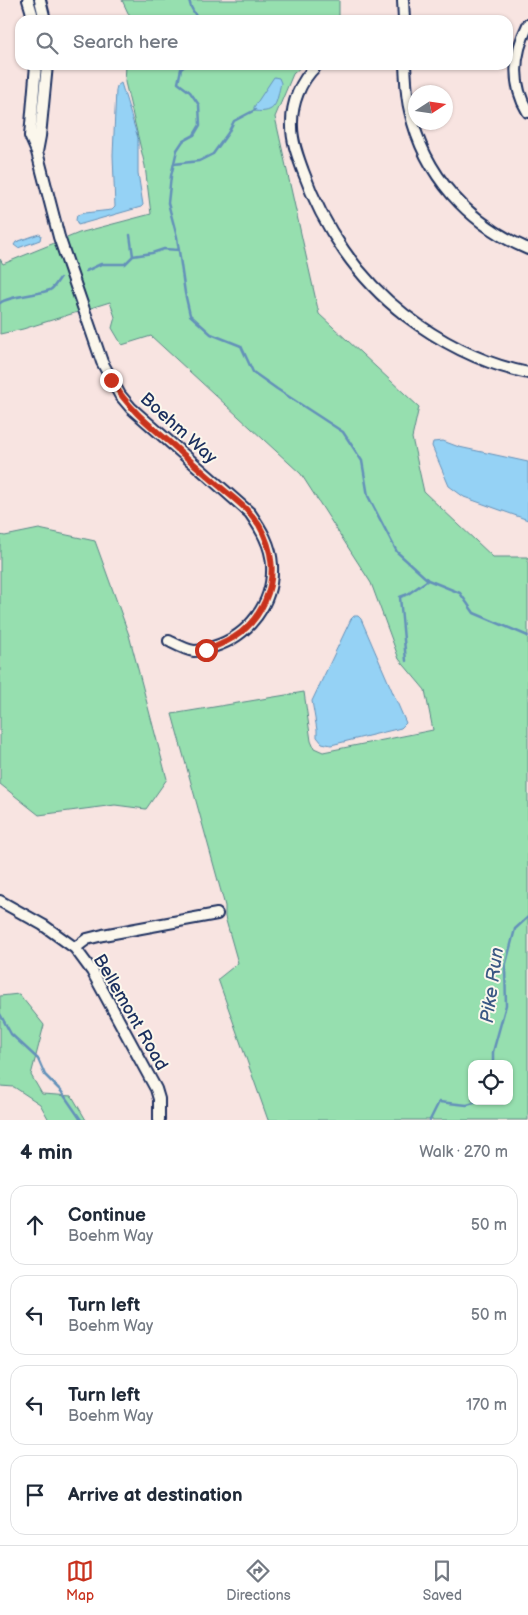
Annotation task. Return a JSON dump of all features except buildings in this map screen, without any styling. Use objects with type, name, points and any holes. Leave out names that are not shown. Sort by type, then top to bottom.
[{"type":"street","points":[[28,0],[32,15]]},
{"type":"street","points":[[40,0],[44,15]]},
{"type":"street","points":[[404,0],[404,15]]},
{"type":"street","points":[[528,25],[516,57],[518,88],[528,112]]},
{"type":"street","name":"Boehm Way","points":[[37,70],[30,136],[37,152],[59,237],[102,362],[120,395],[142,419],[250,513],[266,539],[270,552],[272,579],[268,594],[261,610],[244,632],[222,645],[206,650],[194,651],[169,641]]},
{"type":"street","name":"Boehm Way","points":[[37,152],[47,70]]},
{"type":"street","points":[[313,70],[297,94],[293,111],[292,128],[294,142],[308,185],[322,216],[352,262],[404,314],[444,342],[494,364],[528,373]]},
{"type":"street","points":[[405,70],[407,97],[414,129],[424,152],[441,181],[452,196],[482,223],[512,242],[528,249]]},
{"type":"street","name":"Bellemont Road","points":[[0,901],[43,925],[75,948],[92,971],[156,1089],[159,1099],[159,1120]]},
{"type":"street","points":[[75,948],[87,940],[103,935],[217,914]]},
{"type":"green space","points":[[122,0],[339,0],[339,15],[129,15]]},
{"type":"green space","points":[[126,70],[297,70],[293,74],[275,117],[319,314],[419,407],[412,438],[424,492],[493,557],[528,557],[528,1120],[268,1120],[218,979],[238,963],[225,917],[225,906],[172,714],[304,692],[311,741],[314,748],[323,752],[433,730],[425,690],[399,659],[371,583],[301,474],[151,336],[122,345],[112,328],[115,317],[110,302],[23,329],[0,334],[0,259],[3,264],[79,233],[151,214],[145,166],[125,82]]},
{"type":"green space","points":[[39,529],[95,541],[129,635],[167,779],[146,809],[115,805],[39,815],[0,784],[0,535],[5,536]]},
{"type":"green space","points":[[19,994],[44,1025],[31,1075],[42,1094],[72,1096],[86,1120],[49,1120],[40,1104],[14,1087],[0,1086],[0,996]]},
{"type":"water","points":[[274,77],[279,78],[281,83],[275,105],[268,111],[254,111],[254,107]]},
{"type":"water","points":[[121,83],[138,138],[138,173],[143,205],[78,225],[77,215],[112,210],[115,207],[113,155],[116,90],[117,86]]},
{"type":"water","points":[[39,234],[41,235],[40,240],[18,248],[14,245],[16,242]]},
{"type":"water","points":[[443,441],[459,447],[528,462],[528,520],[464,497],[449,486],[432,446],[433,442]]},
{"type":"water","points":[[354,616],[358,616],[361,619],[406,723],[401,728],[331,745],[322,743],[317,737],[312,701]]},
{"type":"waterway","points":[[189,0],[195,15]]},
{"type":"waterway","points":[[181,70],[178,83],[190,92],[199,105],[200,125],[194,135],[183,141],[177,150],[171,176],[168,203],[177,237],[190,315],[211,334],[241,346],[253,372],[343,432],[362,461],[368,496],[397,552],[428,580],[460,593],[474,613],[528,636]]},
{"type":"waterway","points":[[174,164],[199,161],[213,154],[234,121],[255,110]]},
{"type":"waterway","points":[[130,235],[133,256]]},
{"type":"waterway","points":[[86,271],[101,264],[125,264],[133,256],[164,249],[179,250]]},
{"type":"waterway","points":[[0,303],[9,299],[50,290],[60,278]]},
{"type":"waterway","points":[[406,661],[400,597],[408,594],[428,580]]},
{"type":"waterway","name":"Pike Run","points":[[493,1060],[493,1052],[506,1005],[505,967],[515,929],[528,917]]},
{"type":"waterway","points":[[0,1014],[11,1034],[38,1059],[45,1075],[61,1091],[81,1120]]},
{"type":"waterway","name":"Pike Run","points":[[430,1120],[439,1102],[468,1105]]},
{"type":"route","points":[[111,380],[120,395],[142,419],[250,513],[266,539],[272,565],[272,579],[261,610],[244,632],[222,645],[206,650]]}]
